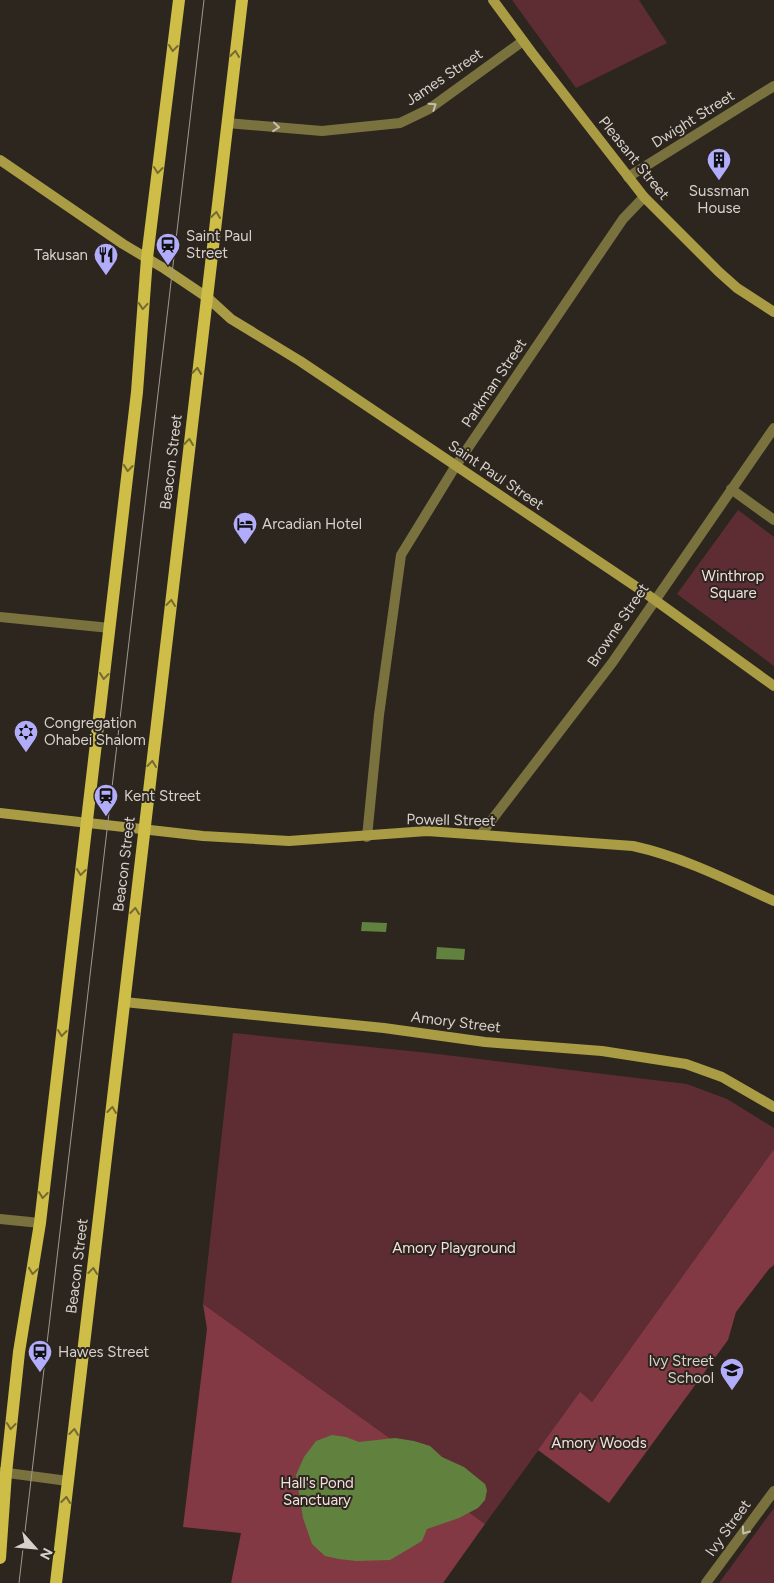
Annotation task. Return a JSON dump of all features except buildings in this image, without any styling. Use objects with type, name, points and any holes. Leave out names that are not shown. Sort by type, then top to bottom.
[{"type":"main road","points":[[0,1558],[3,1473],[19,1352],[40,1223],[137,392],[147,258],[179,0]]},
{"type":"main road","name":"Beacon Street","points":[[56,1583],[242,0]]},
{"type":"street","name":"Pleasant Street","points":[[493,0],[522,41],[644,197],[731,283],[774,312]]},
{"type":"street","name":"James Street","points":[[227,123],[322,131],[400,123],[429,109],[522,41]]},
{"type":"street","name":"Dwight Street","points":[[628,177],[774,86]]},
{"type":"street","name":"Saint Paul Street","points":[[0,160],[208,298],[231,319],[300,361],[654,599],[774,686]]},
{"type":"street","name":"Parkman Street","points":[[367,837],[379,715],[401,555],[455,467],[616,229],[644,197]]},
{"type":"street","name":"Browne Street","points":[[481,834],[612,663],[654,599],[774,428]]},
{"type":"street","points":[[731,489],[774,520]]},
{"type":"street","points":[[0,617],[110,628]]},
{"type":"street","points":[[0,813],[87,823]]},
{"type":"street","name":"Powell Street","points":[[87,823],[203,836],[288,841],[367,837],[427,831],[633,846],[660,852],[704,869],[774,902]]},
{"type":"street","name":"Amory Street","points":[[124,1002],[384,1028],[485,1042],[602,1051],[686,1064],[722,1077],[774,1106]]},
{"type":"street","points":[[0,1219],[40,1223]]},
{"type":"street","points":[[3,1473],[68,1481]]},
{"type":"street","name":"Ivy Street","points":[[706,1583],[774,1491]]},
{"type":"green space","points":[[512,0],[639,0],[667,43],[576,88]]},
{"type":"green space","name":"Winthrop Square","points":[[738,510],[774,537],[774,666],[677,594]]},
{"type":"green space","name":"Amory Playground","points":[[233,1033],[429,1053],[687,1084],[727,1099],[774,1128],[774,1149],[592,1402],[580,1393],[485,1524],[397,1460],[402,1447],[203,1304]]},
{"type":"green space","name":"Amory Woods","points":[[774,1149],[774,1265],[736,1312],[728,1340],[609,1503],[538,1450],[580,1392],[592,1402]]},
{"type":"green space","name":"Hall's Pond Sanctuary","points":[[203,1304],[402,1447],[397,1460],[485,1524],[443,1583],[231,1583],[241,1533],[183,1527],[207,1329]]},
{"type":"green space","points":[[774,1508],[774,1583],[719,1583]]},
{"type":"shaded area","points":[[362,922],[387,923],[386,932],[361,931]]},
{"type":"shaded area","points":[[437,947],[465,949],[464,960],[436,959]]},
{"type":"shaded area","points":[[332,1435],[346,1437],[359,1442],[395,1438],[430,1446],[442,1457],[464,1467],[485,1484],[487,1490],[485,1500],[478,1508],[459,1518],[427,1529],[422,1541],[390,1560],[356,1561],[325,1556],[312,1544],[303,1518],[296,1475],[304,1457],[316,1441]]},
{"type":"tram line","points":[[19,1583],[204,0]]},
{"type":"place","name":"Sussman House","points":[[719,181]]},
{"type":"place","name":"Saint Paul Street","points":[[168,266]]},
{"type":"place","name":"Takusan","points":[[106,276]]},
{"type":"place","name":"Arcadian Hotel","points":[[245,545]]},
{"type":"place","name":"Congregation Ohabei Shalom","points":[[26,753]]},
{"type":"place","name":"Kent Street","points":[[106,817]]},
{"type":"place","name":"Hawes Street","points":[[40,1373]]},
{"type":"place","name":"Ivy Street School","points":[[732,1391]]}]
